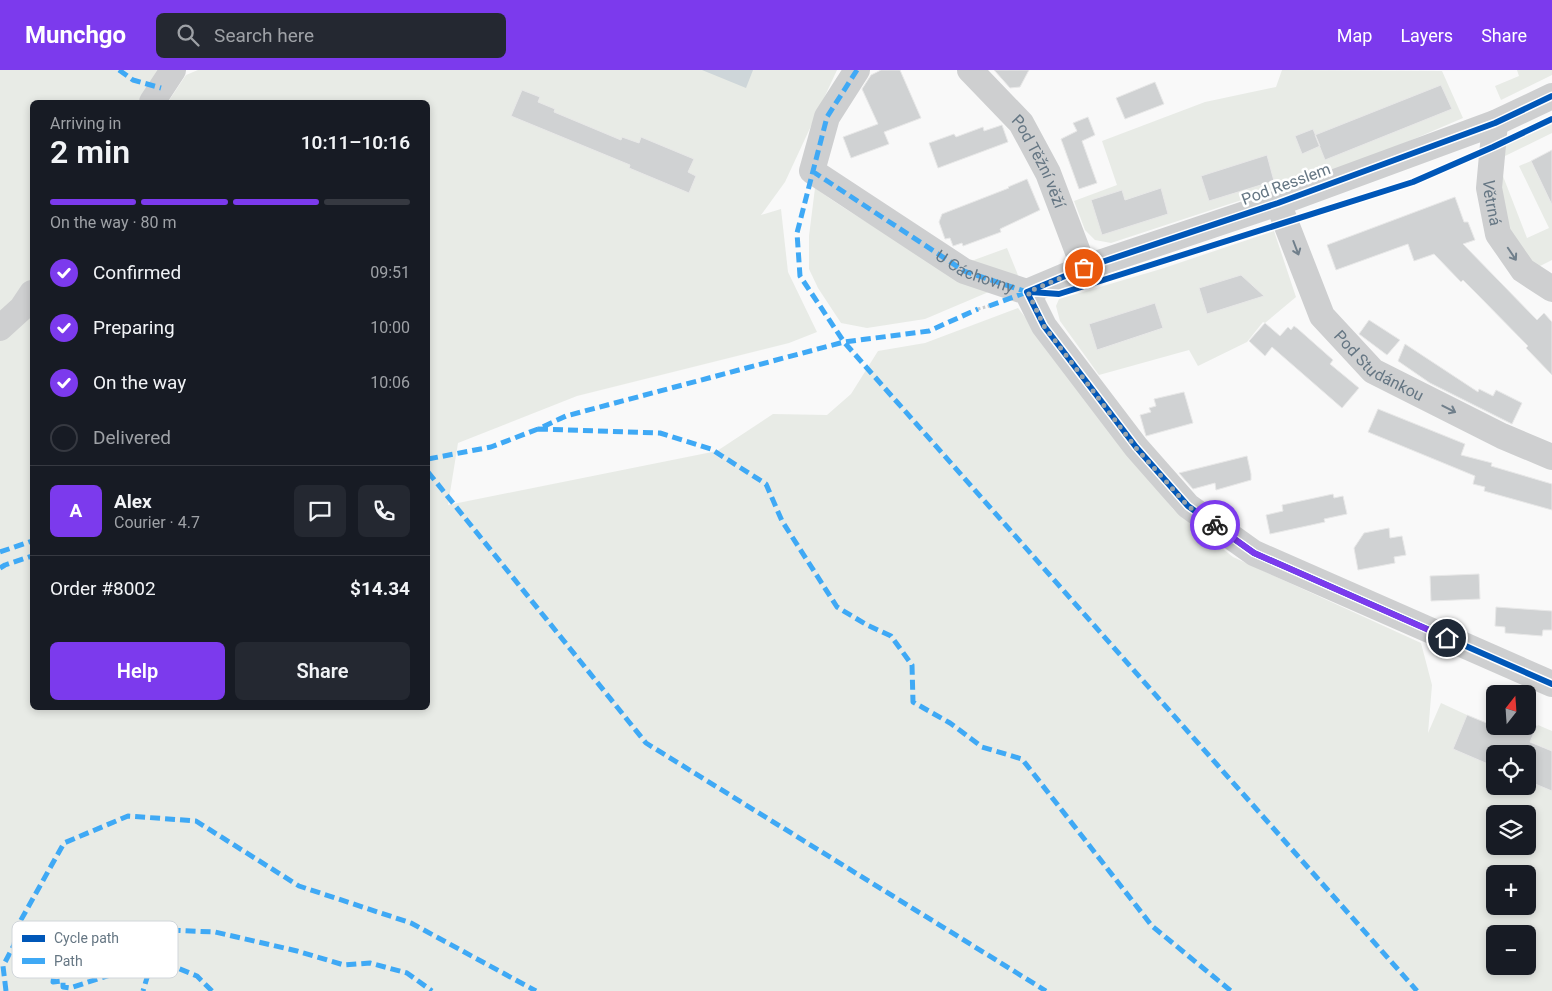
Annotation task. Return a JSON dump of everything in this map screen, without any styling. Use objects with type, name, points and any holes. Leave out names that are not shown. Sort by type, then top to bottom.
[{"type":"street","points":[[153,100],[173,70]]},
{"type":"street","name":"U Cáchovny","points":[[856,70],[827,117],[812,171],[964,271],[1028,292],[1044,326],[1136,448],[1188,506],[1254,553],[1552,684]]},
{"type":"street","name":"Pod Těžní věží","points":[[970,70],[1021,123],[1048,172],[1084,268]]},
{"type":"street","name":"Pod Resslem","points":[[1028,292],[1084,268],[1278,203],[1495,123],[1552,96]]},
{"type":"street","name":"Větrná","points":[[1495,123],[1489,188],[1498,234],[1523,270],[1552,289]]},
{"type":"street","name":"Pod Studánkou","points":[[1278,203],[1322,316],[1373,371],[1502,436],[1552,457]]},
{"type":"street","points":[[0,328],[22,308],[30,296]]},
{"type":"path","points":[[978,309],[989,306]]},
{"type":"shaded area","points":[[0,70],[168,70],[149,100],[30,100],[30,286],[0,322]]},
{"type":"shaded area","points":[[198,70],[837,70],[785,182],[761,215],[781,209],[788,272],[817,332],[789,343],[577,396],[458,443],[448,505],[717,451],[773,414],[827,415],[851,394],[878,351],[925,343],[1018,308],[1173,509],[1233,557],[1421,643],[1432,685],[1428,733],[1441,703],[1467,715],[1486,750],[1486,795],[1536,795],[1536,784],[1552,791],[1552,991],[0,991],[0,337],[30,305],[30,710],[430,710],[430,100],[169,100],[186,75]]},
{"type":"shaded area","points":[[702,70],[753,70],[746,88]]},
{"type":"shaded area","points":[[1282,70],[1442,71],[1463,118],[1393,148],[1330,171],[1111,243],[1095,240],[1085,230],[1074,201],[1117,185],[1102,141],[1205,102],[1276,87]]},
{"type":"shaded area","points":[[1517,70],[1552,70],[1552,75],[1501,100],[1495,86],[1519,76]]},
{"type":"shaded area","points":[[1552,123],[1552,133],[1505,156],[1501,171],[1527,238],[1549,228],[1519,166],[1531,161],[1552,205],[1552,260],[1534,269],[1522,257],[1504,228],[1495,195],[1496,161],[1501,145]]},
{"type":"shaded area","points":[[815,188],[879,230],[991,291],[925,319],[867,328],[841,323],[818,288],[809,269],[809,236]]},
{"type":"shaded area","points":[[1274,231],[1296,297],[1265,323],[1263,322],[1247,342],[1198,366],[1189,350],[1099,375],[1060,321],[1056,306],[1059,299],[1161,269]]},
{"type":"shaded area","points":[[1007,248],[1020,280],[963,264]]},
{"type":"shaded area","points":[[1538,725],[1552,731],[1552,751],[1529,741],[1532,735],[1536,735]]},
{"type":"building","points":[[881,70],[900,70],[921,118],[884,132],[889,144],[851,158],[843,137],[878,124],[862,89],[871,75]]},
{"type":"building","points":[[994,70],[1029,70],[1020,87],[1010,88]]},
{"type":"building","points":[[1155,82],[1164,104],[1125,119],[1116,98]]},
{"type":"building","points":[[1441,85],[1452,109],[1325,160],[1315,135]]},
{"type":"building","points":[[522,90],[540,97],[538,102],[555,109],[554,112],[621,140],[622,137],[639,143],[641,137],[694,159],[688,172],[696,176],[689,193],[629,168],[630,165],[511,116]]},
{"type":"building","points":[[1088,117],[1095,135],[1082,141],[1097,183],[1079,189],[1061,139],[1077,131],[1073,123]]},
{"type":"building","points":[[1002,125],[1008,142],[938,168],[929,143],[954,134],[956,137],[983,127],[984,131]]},
{"type":"building","points":[[1313,129],[1320,146],[1302,154],[1295,136]]},
{"type":"building","points":[[1552,150],[1552,205],[1531,161]]},
{"type":"building","points":[[1267,155],[1274,181],[1209,201],[1201,176]]},
{"type":"building","points":[[1027,179],[1040,210],[1000,229],[1001,232],[963,246],[962,243],[953,246],[950,238],[945,239],[939,222],[942,214]]},
{"type":"building","points":[[1161,188],[1168,214],[1102,235],[1091,200],[1122,190],[1125,200]]},
{"type":"building","points":[[1455,197],[1464,222],[1468,222],[1475,240],[1463,244],[1537,320],[1544,313],[1552,322],[1552,375],[1526,348],[1528,346],[1463,280],[1461,282],[1434,254],[1414,261],[1408,244],[1336,270],[1327,245]]},
{"type":"building","points":[[1241,275],[1264,296],[1207,314],[1199,288]]},
{"type":"building","points":[[1155,303],[1163,328],[1097,350],[1089,324]]},
{"type":"building","points":[[1369,320],[1400,340],[1387,355],[1359,334]]},
{"type":"building","points":[[1265,323],[1280,336],[1288,327],[1291,330],[1294,326],[1333,360],[1330,364],[1359,388],[1342,408],[1272,347],[1265,356],[1249,341]]},
{"type":"building","points":[[1405,344],[1478,392],[1479,389],[1493,396],[1496,390],[1522,403],[1512,424],[1430,383],[1398,361]]},
{"type":"building","points":[[1184,392],[1193,423],[1146,436],[1140,415],[1151,412],[1149,408],[1156,406],[1154,399]]},
{"type":"building","points":[[1378,409],[1465,444],[1461,455],[1492,463],[1491,466],[1552,484],[1552,510],[1484,491],[1485,487],[1473,484],[1475,476],[1368,432]]},
{"type":"building","points":[[1247,456],[1251,480],[1216,490],[1215,483],[1193,489],[1179,473]]},
{"type":"building","points":[[1333,494],[1334,498],[1343,496],[1347,514],[1324,519],[1325,522],[1270,534],[1266,515],[1283,511],[1282,505]]},
{"type":"building","points":[[1389,528],[1390,538],[1402,536],[1406,555],[1394,557],[1395,563],[1358,570],[1354,548],[1364,533]]},
{"type":"building","points":[[1479,574],[1480,599],[1431,601],[1430,576]]},
{"type":"building","points":[[1496,607],[1552,611],[1552,630],[1543,630],[1542,636],[1505,633],[1505,627],[1495,626]]},
{"type":"building","points":[[1467,715],[1486,723],[1486,735],[1533,735],[1530,742],[1552,751],[1552,791],[1536,784],[1536,745],[1486,745],[1486,763],[1453,749]]},
{"type":"marked path","points":[[119,70],[133,80],[161,88]]},
{"type":"marked path","points":[[857,70],[827,117],[797,233],[800,276],[844,342],[1417,991]]},
{"type":"marked path","points":[[812,171],[964,271],[1027,292]]},
{"type":"marked path","points":[[989,306],[1027,292]]},
{"type":"marked path","points":[[430,459],[491,447],[566,416],[844,342],[929,331],[978,309]]},
{"type":"marked path","points":[[538,429],[660,433],[711,449],[766,484],[782,521],[837,607],[867,625],[891,636],[912,665],[913,702],[950,723],[982,747],[1022,759],[1152,926],[1231,991]]},
{"type":"marked path","points":[[430,474],[646,743],[1046,991]]},
{"type":"marked path","points":[[0,552],[30,542]]},
{"type":"marked path","points":[[0,568],[30,557]]},
{"type":"marked path","points":[[20,921],[64,843],[128,816],[196,821],[299,886],[411,923],[536,991]]},
{"type":"marked path","points":[[178,930],[215,932],[297,951],[344,965],[370,963],[407,973],[432,991]]},
{"type":"marked path","points":[[6,991],[3,966],[12,949]]},
{"type":"marked path","points":[[178,968],[197,976],[212,991]]},
{"type":"marked path","points":[[54,978],[53,982],[63,981],[63,987],[70,988],[101,978]]},
{"type":"marked path","points":[[143,991],[147,978]]},
{"type":"cycle path","points":[[1027,292],[1084,268],[1278,203],[1495,123],[1552,96]]},
{"type":"cycle path","points":[[1031,292],[1059,294],[1413,182],[1552,119]]},
{"type":"cycle path","points":[[1027,292],[1044,326],[1136,447],[1188,506],[1254,553],[1552,684]]},
{"type":"way so far","points":[[1084,268],[1028,292],[1044,326],[1136,448],[1188,506],[1215,525]]},
{"type":"route","points":[[1215,525],[1254,553],[1447,638]]}]
